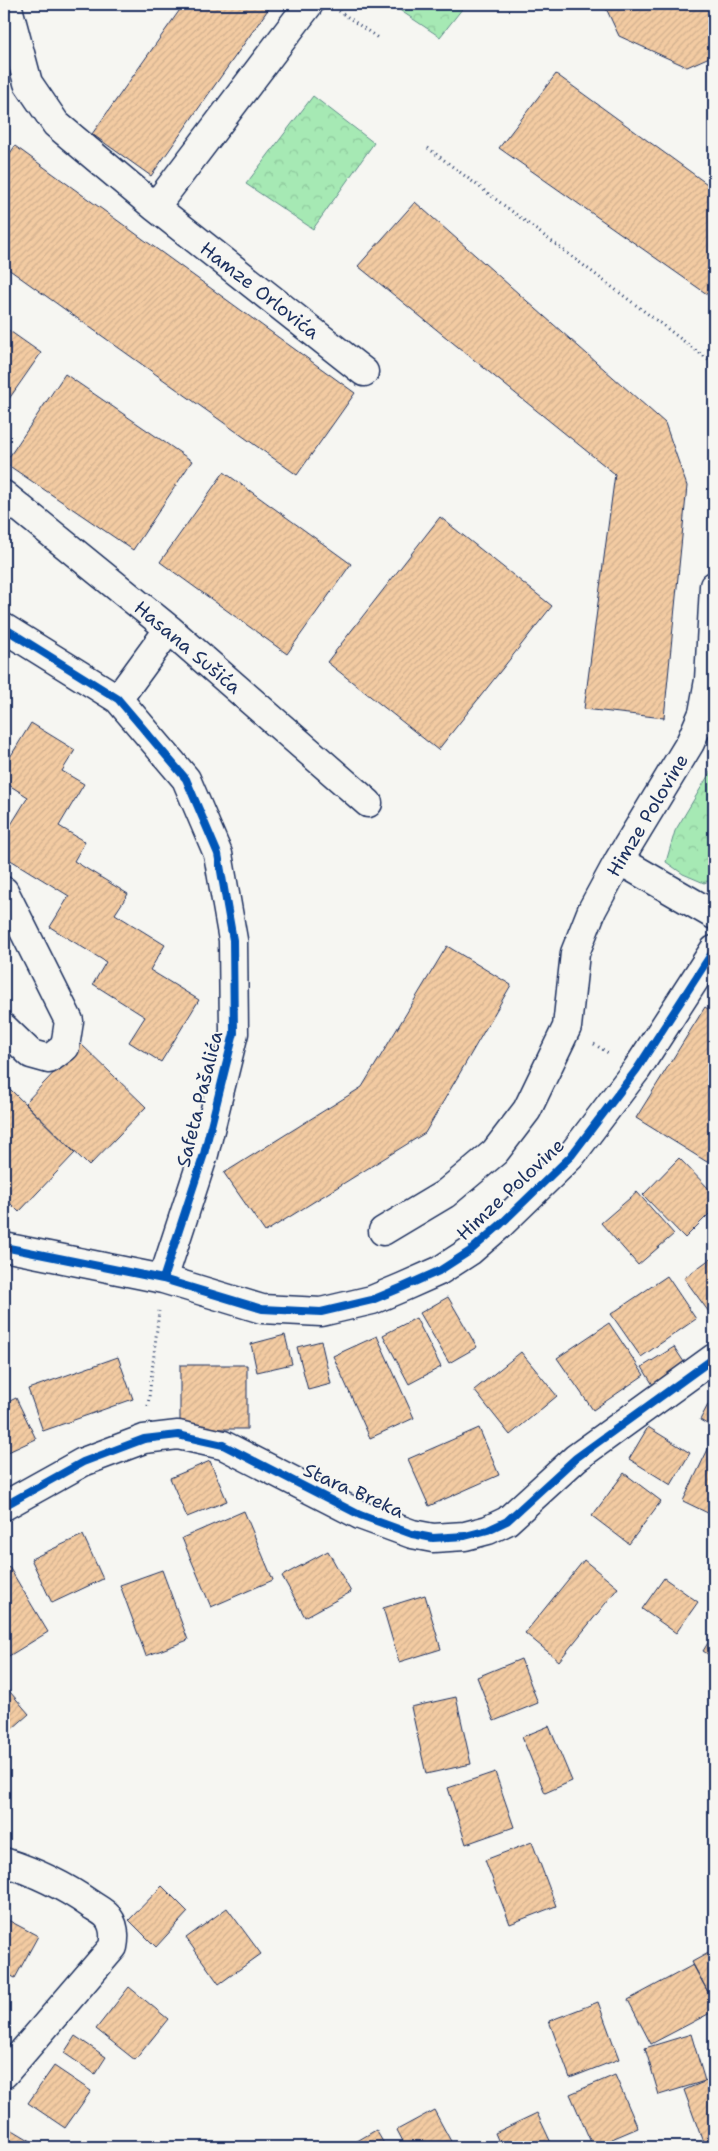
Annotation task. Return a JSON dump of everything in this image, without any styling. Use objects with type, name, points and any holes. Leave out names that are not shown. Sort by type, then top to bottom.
[{"type":"street","name":"Hamze Orlovića","points":[[6,4],[28,83],[56,124],[156,207],[364,372]]},
{"type":"street","points":[[156,207],[309,4]]},
{"type":"street","name":"Hasana Sušića","points":[[4,495],[169,629],[368,803]]},
{"type":"street","name":"Himze Polovine","points":[[383,1231],[445,1194],[495,1152],[527,1110],[566,1027],[575,953],[592,910],[690,743],[703,713],[709,680],[714,586]]},
{"type":"street","points":[[118,699],[169,629]]},
{"type":"street","name":"Safeta Pašalića","points":[[6,636],[118,699],[186,779],[218,854],[234,940],[234,1033],[204,1154],[163,1279]]},
{"type":"street","points":[[620,860],[714,915]]},
{"type":"street","points":[[4,891],[69,1021],[66,1047],[49,1059],[31,1054],[4,1028]]},
{"type":"street","name":"Himze Polovine","points":[[4,1247],[163,1279],[262,1309],[320,1312],[372,1300],[439,1271],[470,1251],[501,1224],[571,1156],[636,1069],[714,950]]},
{"type":"street","name":"Stara Breka","points":[[4,1506],[83,1462],[144,1439],[178,1435],[223,1445],[360,1515],[412,1534],[433,1538],[465,1536],[488,1530],[507,1521],[576,1458],[714,1358]]},
{"type":"street","points":[[4,1862],[51,1880],[76,1894],[109,1918],[115,1937],[113,1947],[4,2074]]},
{"type":"path","points":[[336,9],[378,38]]},
{"type":"path","points":[[428,148],[714,364]]},
{"type":"path","points":[[566,1027],[636,1069]]},
{"type":"path","points":[[144,1439],[163,1279]]},
{"type":"green space","points":[[393,4],[466,4],[440,37]]},
{"type":"green space","points":[[313,96],[374,143],[313,229],[246,184]]},
{"type":"green space","points":[[714,766],[714,879],[704,883],[683,874],[666,862],[675,831]]},
{"type":"building","points":[[184,4],[272,4],[151,176],[92,134]]},
{"type":"building","points":[[604,4],[714,4],[714,55],[687,67],[619,36]]},
{"type":"building","points":[[556,74],[714,189],[714,299],[499,148]]},
{"type":"building","points":[[15,146],[355,393],[297,475],[4,266],[4,162]]},
{"type":"building","points":[[415,202],[665,423],[687,486],[664,718],[584,709],[615,474],[358,266]]},
{"type":"building","points":[[4,327],[41,353],[4,406]]},
{"type":"building","points":[[65,374],[192,461],[133,550],[5,463]]},
{"type":"building","points":[[224,472],[351,564],[287,654],[160,562]]},
{"type":"building","points":[[440,517],[552,606],[438,750],[327,662]]},
{"type":"building","points":[[31,723],[75,750],[62,771],[84,784],[59,826],[85,842],[74,861],[128,894],[115,914],[165,945],[150,970],[199,1000],[161,1062],[129,1042],[145,1017],[93,984],[106,962],[50,927],[69,896],[4,856],[4,836],[28,797],[4,782],[4,767]]},
{"type":"building","points":[[447,946],[511,985],[425,1133],[265,1232],[224,1173],[362,1087]]},
{"type":"building","points":[[705,1007],[714,1013],[714,1150],[707,1162],[636,1118]]},
{"type":"building","points":[[81,1044],[146,1107],[89,1166],[25,1103]]},
{"type":"building","points":[[11,1090],[75,1153],[19,1212],[4,1197],[4,1097]]},
{"type":"building","points":[[679,1158],[714,1194],[714,1209],[685,1238],[643,1195]]},
{"type":"building","points":[[637,1192],[674,1234],[638,1265],[601,1223]]},
{"type":"building","points":[[714,1256],[714,1319],[684,1278]]},
{"type":"building","points":[[667,1276],[696,1319],[641,1357],[611,1314]]},
{"type":"building","points":[[448,1297],[477,1347],[449,1363],[420,1313]]},
{"type":"building","points":[[416,1318],[441,1367],[409,1384],[383,1335]]},
{"type":"building","points":[[609,1323],[644,1375],[593,1410],[557,1358]]},
{"type":"building","points":[[285,1335],[292,1364],[257,1372],[251,1344]]},
{"type":"building","points":[[377,1336],[414,1418],[370,1438],[333,1356]]},
{"type":"building","points":[[321,1341],[331,1384],[308,1390],[297,1347]]},
{"type":"building","points":[[674,1347],[686,1365],[653,1385],[642,1367]]},
{"type":"building","points":[[521,1352],[557,1396],[510,1435],[474,1390]]},
{"type":"building","points":[[118,1357],[133,1399],[43,1431],[28,1389]]},
{"type":"building","points":[[180,1365],[247,1365],[247,1429],[180,1429]]},
{"type":"building","points":[[714,1393],[714,1428],[700,1420]]},
{"type":"building","points":[[16,1398],[36,1439],[4,1454],[4,1404]]},
{"type":"building","points":[[648,1427],[690,1453],[671,1485],[629,1459]]},
{"type":"building","points":[[479,1428],[499,1475],[429,1506],[408,1459]]},
{"type":"building","points":[[711,1443],[714,1444],[714,1516],[683,1501]]},
{"type":"building","points":[[210,1461],[227,1501],[187,1517],[170,1478]]},
{"type":"building","points":[[624,1473],[661,1501],[629,1544],[592,1516]]},
{"type":"building","points":[[244,1511],[273,1580],[211,1607],[182,1538]]},
{"type":"building","points":[[83,1535],[103,1579],[52,1603],[31,1559]]},
{"type":"building","points":[[328,1551],[351,1592],[305,1617],[282,1576]]},
{"type":"building","points":[[584,1560],[618,1588],[559,1661],[525,1633]]},
{"type":"building","points":[[9,1567],[48,1632],[4,1659],[4,1571]]},
{"type":"building","points":[[162,1570],[188,1640],[146,1656],[120,1585]]},
{"type":"building","points":[[664,1578],[698,1602],[676,1633],[642,1609]]},
{"type":"building","points":[[425,1595],[441,1649],[399,1662],[383,1608]]},
{"type":"building","points":[[714,1633],[714,1658],[703,1651]]},
{"type":"building","points":[[521,1659],[538,1703],[494,1721],[477,1677]]},
{"type":"building","points":[[4,1685],[29,1714],[4,1736]]},
{"type":"building","points":[[456,1697],[471,1764],[426,1774],[411,1707]]},
{"type":"building","points":[[549,1726],[572,1781],[545,1793],[522,1737]]},
{"type":"building","points":[[495,1772],[514,1827],[466,1844],[448,1788]]},
{"type":"building","points":[[532,1842],[556,1906],[510,1924],[485,1860]]},
{"type":"building","points":[[162,1886],[188,1912],[156,1947],[129,1920]]},
{"type":"building","points":[[227,1908],[261,1954],[219,1984],[186,1938]]},
{"type":"building","points":[[4,1918],[38,1936],[15,1978],[4,1972]]},
{"type":"building","points":[[714,1950],[714,2003],[692,1962]]},
{"type":"building","points":[[693,1965],[714,2003],[714,2011],[651,2044],[628,2000]]},
{"type":"building","points":[[129,1987],[168,2019],[135,2060],[96,2029]]},
{"type":"building","points":[[598,2002],[619,2059],[570,2078],[549,2021]]},
{"type":"building","points":[[691,2034],[705,2081],[659,2095],[645,2048]]},
{"type":"building","points":[[75,2036],[106,2057],[95,2074],[64,2053]]},
{"type":"building","points":[[54,2066],[91,2091],[65,2128],[28,2103]]},
{"type":"building","points":[[615,2075],[638,2128],[593,2147],[570,2094]]},
{"type":"building","points":[[714,2078],[714,2141],[704,2145],[684,2090]]},
{"type":"building","points":[[434,2110],[454,2147],[406,2147],[397,2130]]},
{"type":"building","points":[[537,2113],[553,2147],[501,2147],[495,2133]]},
{"type":"building","points":[[6,2126],[41,2147],[4,2147],[4,2129]]},
{"type":"building","points":[[376,2130],[386,2147],[347,2147]]},
{"type":"cycle path","points":[[4,628],[118,699],[186,779],[218,854],[233,940],[234,1033],[204,1154],[163,1279]]},
{"type":"cycle path","points":[[4,1247],[163,1279],[262,1309],[321,1312],[372,1300],[439,1271],[470,1251],[501,1224],[571,1156],[637,1069],[714,950]]},
{"type":"cycle path","points":[[4,1506],[83,1462],[144,1439],[178,1435],[223,1445],[360,1515],[412,1534],[433,1538],[465,1536],[488,1530],[507,1521],[576,1458],[714,1358]]}]
